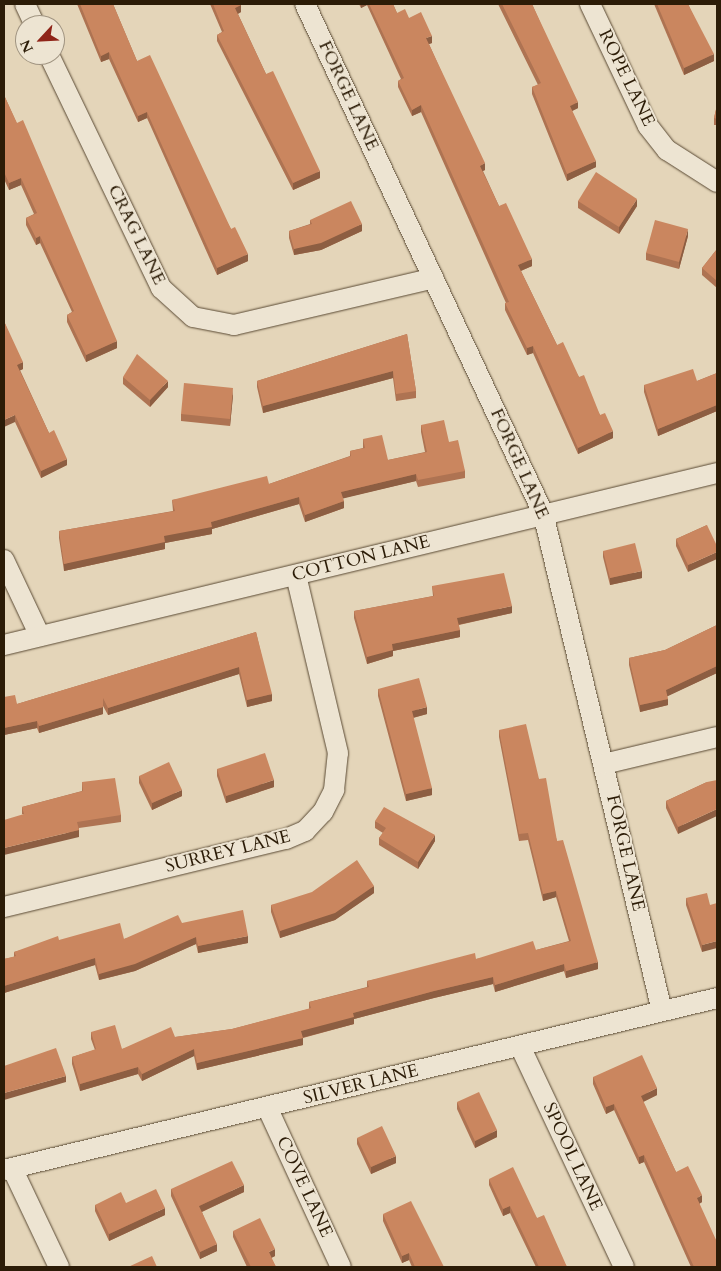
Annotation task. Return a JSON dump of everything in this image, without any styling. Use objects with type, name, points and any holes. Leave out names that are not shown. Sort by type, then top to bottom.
[{"type":"street","name":"FORGE LANE","points":[[305,4],[543,513],[662,1011]]},
{"type":"street","name":"ROPE LANE","points":[[590,4],[648,126],[667,150],[717,182]]},
{"type":"street","name":"CRAG LANE","points":[[54,65],[161,288],[193,317],[234,325],[434,278]]},
{"type":"street","name":"COTTON LANE","points":[[4,644],[296,575],[543,513],[717,473]]},
{"type":"street","points":[[4,560],[40,636]]},
{"type":"street","name":"SURREY LANE","points":[[4,907],[286,839],[305,831],[323,812],[334,790],[338,752],[296,575]]},
{"type":"street","points":[[604,764],[717,737]]},
{"type":"street","name":"SILVER LANE","points":[[8,1169],[717,998]]},
{"type":"street","name":"SPOOL LANE","points":[[520,1046],[624,1267]]},
{"type":"street","name":"COVE LANE","points":[[267,1107],[341,1267]]},
{"type":"street","points":[[8,1169],[59,1267]]},
{"type":"building","points":[[80,4],[113,4],[137,61],[150,55],[231,229],[235,227],[248,254],[217,268],[147,112],[138,116],[109,52],[101,56]]},
{"type":"building","points":[[213,4],[241,4],[235,8],[266,74],[273,71],[320,171],[293,183],[217,35],[224,31]]},
{"type":"building","points":[[369,4],[393,4],[397,13],[405,9],[409,18],[421,12],[432,36],[426,38],[485,163],[480,166],[499,206],[506,203],[532,259],[518,265],[557,345],[563,342],[579,377],[584,375],[600,415],[605,413],[613,431],[578,448],[533,346],[527,348],[505,303],[509,302],[421,105],[412,110],[398,81],[404,78]]},
{"type":"building","points":[[502,4],[532,4],[578,102],[570,106],[596,161],[567,174],[532,87],[541,83]]},
{"type":"building","points":[[657,4],[688,4],[714,54],[684,68]]},
{"type":"building","points":[[4,95],[17,123],[23,120],[117,341],[86,355],[67,315],[74,311],[40,236],[36,238],[26,218],[37,213],[21,178],[9,183],[4,172]]},
{"type":"building","points":[[717,105],[717,119],[714,118]]},
{"type":"building","points":[[596,172],[637,199],[619,227],[578,201]]},
{"type":"building","points":[[351,201],[362,224],[321,243],[294,249],[289,231],[312,224],[310,220]]},
{"type":"building","points":[[655,220],[688,229],[679,262],[646,253]]},
{"type":"building","points":[[717,249],[717,281],[702,268]]},
{"type":"building","points":[[4,321],[23,362],[17,365],[49,433],[54,430],[67,459],[41,471],[15,415],[4,420]]},
{"type":"building","points":[[407,334],[416,391],[396,394],[393,371],[263,406],[257,381]]},
{"type":"building","points":[[137,354],[168,381],[150,400],[123,377]]},
{"type":"building","points":[[693,369],[697,381],[717,373],[717,405],[658,429],[644,385]]},
{"type":"building","points":[[184,383],[233,388],[230,419],[181,414]]},
{"type":"building","points":[[444,420],[449,442],[458,440],[465,471],[418,480],[416,474],[341,492],[344,501],[305,515],[299,497],[211,522],[212,527],[164,536],[165,542],[64,564],[59,531],[175,511],[172,500],[267,476],[269,484],[351,456],[350,451],[365,448],[363,439],[382,435],[388,460],[427,452],[421,425]]},
{"type":"building","points":[[707,525],[717,546],[717,552],[688,565],[676,539]]},
{"type":"building","points":[[635,543],[642,571],[610,578],[603,551]]},
{"type":"building","points":[[504,573],[512,606],[457,618],[460,630],[392,644],[393,650],[367,657],[354,611],[434,596],[432,586]]},
{"type":"building","points":[[717,625],[717,666],[666,690],[668,699],[640,705],[629,658],[665,650]]},
{"type":"building","points":[[256,632],[272,694],[247,700],[239,667],[108,708],[103,698],[103,707],[39,726],[37,721],[4,728],[4,697],[15,695],[17,704]]},
{"type":"building","points":[[419,678],[427,707],[412,711],[432,788],[406,794],[378,689]]},
{"type":"building","points":[[526,724],[539,779],[546,778],[557,841],[563,840],[598,962],[566,971],[564,964],[495,985],[493,977],[353,1013],[354,1017],[301,1031],[303,1038],[197,1063],[194,1049],[142,1074],[138,1067],[80,1084],[72,1057],[96,1049],[91,1032],[115,1025],[122,1049],[171,1027],[175,1037],[232,1029],[311,1008],[309,1002],[369,987],[367,981],[475,953],[476,959],[533,941],[536,950],[571,941],[556,891],[543,894],[528,833],[519,834],[499,730]]},
{"type":"building","points":[[265,753],[274,780],[226,796],[217,769]]},
{"type":"building","points":[[169,762],[182,790],[152,803],[139,776]]},
{"type":"building","points":[[115,778],[121,815],[77,822],[79,830],[4,848],[4,820],[24,814],[22,807],[83,791],[82,782]]},
{"type":"building","points":[[717,780],[717,809],[678,827],[666,801],[707,782]]},
{"type":"building","points":[[384,807],[435,835],[418,862],[379,838],[386,828],[375,821]]},
{"type":"building","points":[[357,860],[374,886],[335,913],[280,931],[271,905],[312,892]]},
{"type":"building","points":[[707,893],[710,905],[717,903],[717,941],[702,945],[686,898]]},
{"type":"building","points":[[243,910],[248,936],[198,946],[196,937],[135,964],[99,974],[95,958],[4,986],[4,959],[16,956],[14,952],[58,936],[59,940],[120,923],[124,939],[178,915],[182,923]]},
{"type":"building","points":[[56,1048],[66,1076],[4,1093],[4,1066]]},
{"type":"building","points":[[642,1055],[657,1088],[641,1096],[676,1172],[688,1166],[702,1195],[697,1198],[717,1242],[717,1267],[694,1267],[644,1155],[639,1157],[614,1104],[606,1107],[593,1077]]},
{"type":"building","points":[[479,1092],[497,1130],[475,1141],[457,1102]]},
{"type":"building","points":[[382,1126],[396,1156],[371,1167],[357,1138]]},
{"type":"building","points":[[232,1161],[244,1185],[199,1206],[217,1244],[200,1252],[171,1189]]},
{"type":"building","points":[[513,1167],[537,1218],[544,1215],[567,1267],[539,1267],[510,1206],[503,1209],[489,1179]]},
{"type":"building","points":[[156,1189],[165,1208],[109,1234],[95,1205],[121,1192],[126,1203]]},
{"type":"building","points":[[411,1201],[444,1267],[415,1267],[409,1253],[402,1256],[383,1214]]},
{"type":"building","points":[[260,1218],[275,1249],[269,1252],[276,1267],[251,1267],[233,1231]]},
{"type":"building","points":[[152,1256],[157,1267],[128,1267]]}]
